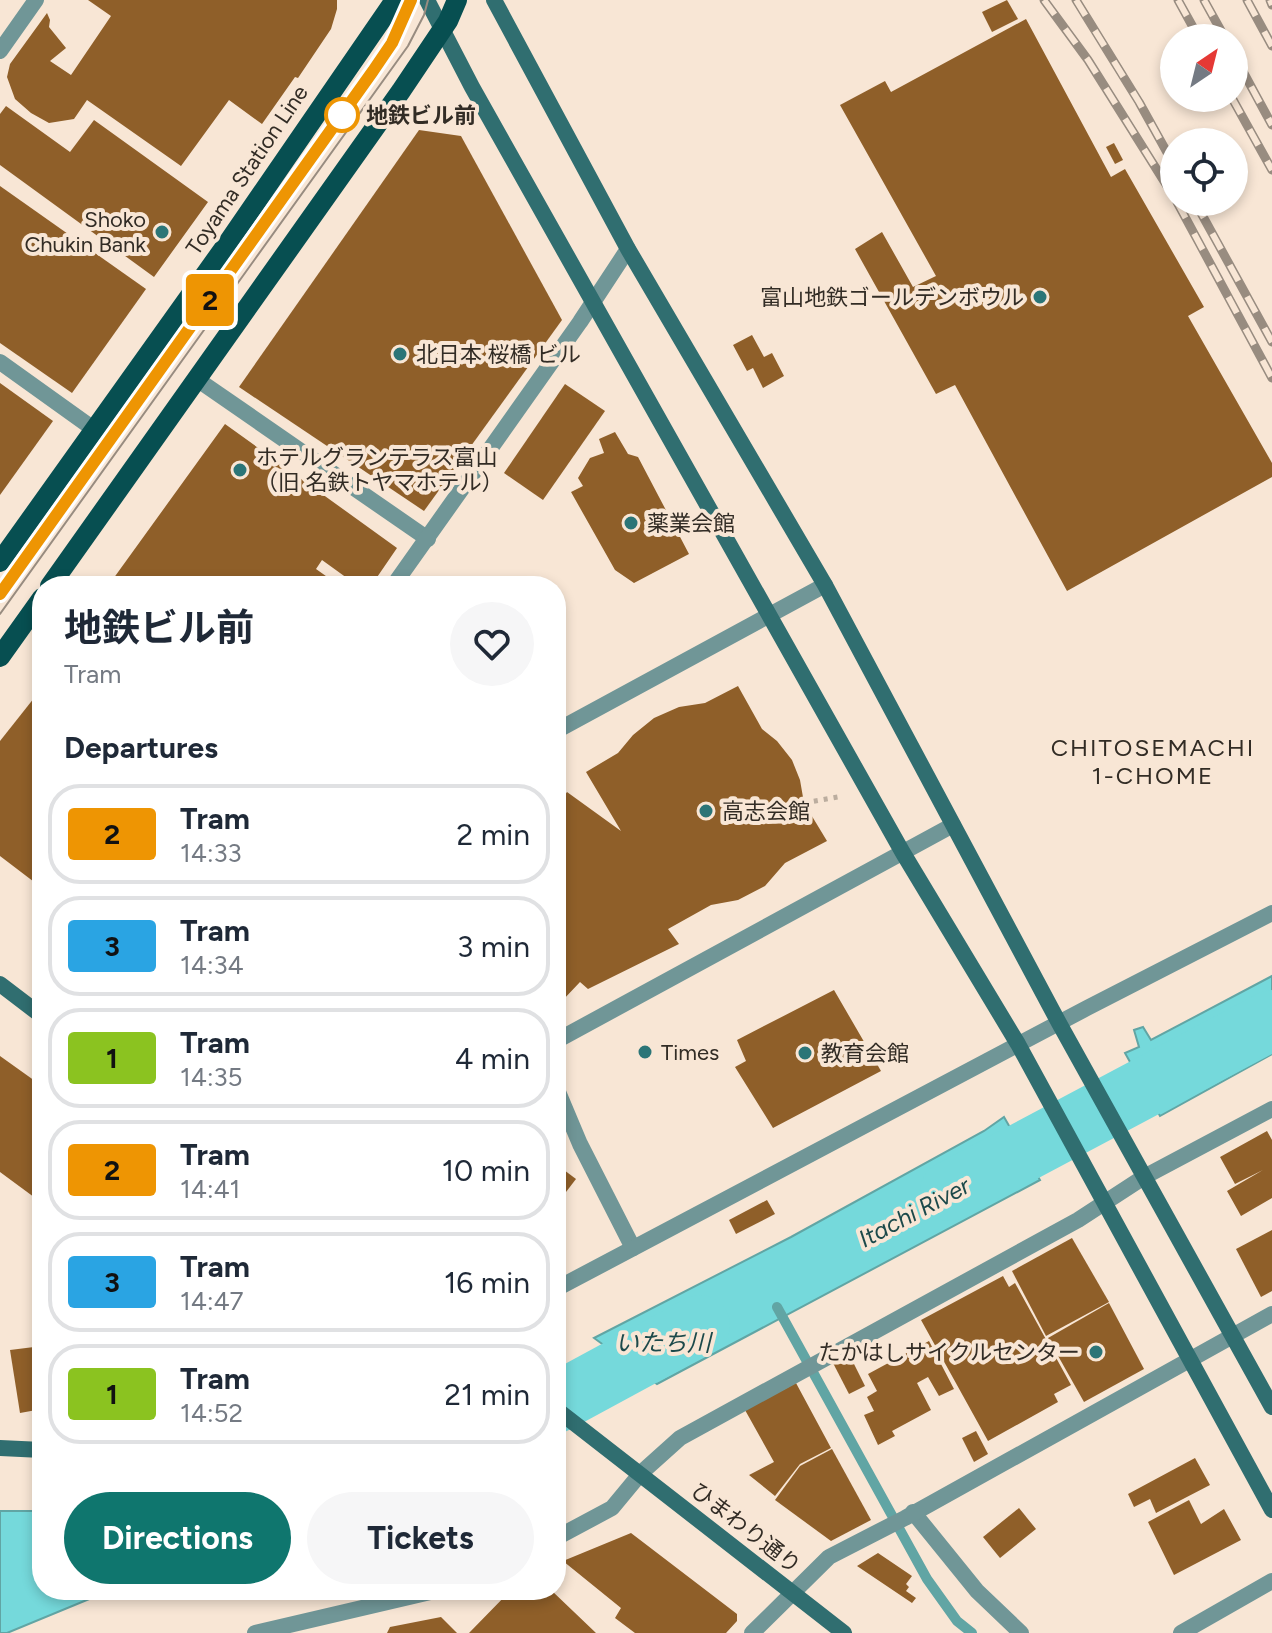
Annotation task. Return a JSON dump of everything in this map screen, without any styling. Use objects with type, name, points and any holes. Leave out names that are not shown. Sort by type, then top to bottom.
[{"type":"main road","name":"Toyama Station Line","points":[[0,562],[227,244],[395,0]]},
{"type":"main road","points":[[57,576],[401,91],[442,29],[457,0]]},
{"type":"main road","points":[[0,657],[32,612]]},
{"type":"street","points":[[0,51],[36,0]]},
{"type":"street","points":[[427,0],[768,615],[903,853],[1039,1081],[1272,1510]]},
{"type":"street","points":[[494,0],[628,249],[825,585],[1059,1023],[1272,1407]]},
{"type":"street","points":[[400,576],[628,249]]},
{"type":"street","points":[[0,362],[95,430]]},
{"type":"street","points":[[198,380],[428,539]]},
{"type":"street","points":[[566,726],[825,585]]},
{"type":"street","points":[[566,1036],[953,825]]},
{"type":"street","points":[[566,1284],[1272,913]]},
{"type":"street","points":[[0,984],[32,1008]]},
{"type":"street","points":[[566,1533],[612,1508],[641,1473],[680,1438],[1078,1220],[1144,1177],[1272,1109]]},
{"type":"street","points":[[566,1111],[633,1248]]},
{"type":"street","points":[[752,1633],[829,1557],[1272,1314]]},
{"type":"street","name":"ひまわり通り","points":[[566,1417],[844,1633]]},
{"type":"street","points":[[0,1448],[32,1450]]},
{"type":"street","points":[[913,1512],[977,1591],[1021,1633]]},
{"type":"street","points":[[1181,1633],[1272,1581]]},
{"type":"street","points":[[255,1633],[396,1600]]},
{"type":"path","points":[[804,803],[843,796]]},
{"type":"water","points":[[1272,976],[1272,1054],[1160,1116],[1125,1053],[1139,1047],[1134,1030],[1143,1027],[1151,1040]]},
{"type":"water","name":"いたち川","points":[[1004,1117],[1040,1180],[657,1384],[594,1338],[791,1237]]},
{"type":"water","points":[[0,1511],[32,1511],[32,1600],[87,1600],[7,1633],[0,1633]]},
{"type":"building","points":[[88,0],[337,0],[337,9],[331,29],[262,124],[229,100],[181,166],[87,100],[74,119],[49,123],[15,99],[7,77],[10,64],[47,13],[49,27],[66,48],[50,61],[71,75],[111,16]]},
{"type":"building","points":[[1007,0],[1018,19],[992,32],[982,12]]},
{"type":"building","name":"富山地鉄ゴールデンボウル","points":[[1026,19],[1111,177],[1125,169],[1204,307],[1188,316],[1272,463],[1272,477],[1067,591],[955,385],[936,394],[855,249],[882,232],[913,287],[936,276],[840,105],[885,81],[891,92]]},
{"type":"building","points":[[6,106],[70,152],[94,120],[208,202],[154,277],[0,165],[0,114]]},
{"type":"building","name":"北日本 桜橋 ビル","points":[[419,130],[461,136],[562,320],[424,511],[239,387]]},
{"type":"building","points":[[1114,143],[1123,160],[1115,164],[1106,147]]},
{"type":"building","points":[[0,186],[146,289],[72,393],[0,343]]},
{"type":"building","points":[[752,335],[764,357],[772,353],[784,376],[763,388],[753,368],[747,371],[733,345]]},
{"type":"building","points":[[0,383],[53,421],[0,495]]},
{"type":"building","points":[[565,384],[605,411],[543,500],[504,473]]},
{"type":"building","name":"ホテルグランテラス富山 （旧 名鉄トヤマホテル）","points":[[225,424],[397,548],[378,576],[344,576],[322,560],[316,569],[326,576],[115,576]]},
{"type":"building","name":"薬業会館","points":[[615,432],[628,454],[638,457],[689,554],[634,583],[615,570],[571,492],[583,486],[578,478],[590,458],[604,453],[599,439]]},
{"type":"building","points":[[738,686],[762,729],[777,741],[792,760],[804,803],[827,841],[785,863],[765,886],[738,900],[711,905],[668,929],[679,944],[588,989],[580,982],[566,997],[566,793],[621,831],[586,772],[618,753],[633,735],[654,718],[679,707],[705,703]]},
{"type":"building","points":[[32,701],[32,880],[0,856],[0,741]]},
{"type":"building","name":"教育会館","points":[[834,990],[881,1071],[773,1128],[735,1067],[746,1061],[737,1040]]},
{"type":"building","points":[[0,1056],[32,1079],[32,1196],[0,1172]]},
{"type":"building","points":[[1267,1131],[1272,1140],[1272,1198],[1241,1216],[1227,1191],[1263,1170],[1235,1184],[1220,1157]]},
{"type":"building","points":[[566,1172],[576,1179],[566,1192]]},
{"type":"building","points":[[767,1200],[775,1214],[736,1234],[729,1220]]},
{"type":"building","points":[[1272,1230],[1272,1291],[1261,1297],[1236,1249]]},
{"type":"building","points":[[1072,1238],[1109,1302],[1046,1336],[1012,1271]]},
{"type":"building","points":[[1003,1276],[1009,1287],[1015,1283],[1071,1385],[1054,1394],[1058,1402],[988,1441],[921,1320]]},
{"type":"building","name":"たかはしサイクルセンター","points":[[1109,1303],[1144,1369],[1084,1402],[1048,1338]]},
{"type":"building","points":[[929,1341],[954,1389],[939,1396],[928,1377],[917,1383],[931,1410],[892,1431],[895,1436],[878,1445],[864,1415],[874,1411],[867,1397],[877,1391],[868,1374]]},
{"type":"building","points":[[32,1347],[32,1411],[20,1413],[10,1350]]},
{"type":"building","points":[[849,1354],[865,1386],[849,1394],[833,1363]]},
{"type":"building","points":[[796,1383],[831,1448],[800,1464],[775,1496],[749,1475],[774,1462],[745,1410]]},
{"type":"building","points":[[976,1431],[988,1454],[974,1462],[962,1438]]},
{"type":"building","points":[[832,1449],[871,1520],[831,1541],[775,1500],[800,1466]]},
{"type":"building","points":[[1195,1458],[1210,1485],[1156,1513],[1150,1499],[1134,1507],[1128,1494]]},
{"type":"building","points":[[1189,1500],[1201,1524],[1224,1509],[1241,1540],[1174,1575],[1148,1522]]},
{"type":"building","points":[[1019,1508],[1036,1529],[1000,1558],[983,1537]]},
{"type":"building","points":[[631,1533],[737,1614],[737,1621],[726,1633],[635,1633],[615,1618],[621,1608],[566,1563],[566,1560]]},
{"type":"building","points":[[878,1553],[912,1576],[906,1584],[909,1587],[906,1591],[916,1598],[912,1603],[857,1566]]},
{"type":"building","points":[[501,1600],[561,1600],[596,1633],[469,1633]]},
{"type":"building","points":[[441,1617],[457,1633],[387,1633],[390,1627]]},
{"type":"waterway","name":"Itachi River","points":[[950,1191],[1272,1020]]},
{"type":"waterway","points":[[777,1307],[927,1579],[957,1621],[972,1633]]},
{"type":"waterway","name":"Itachi River","points":[[566,1398],[700,1325]]},
{"type":"tram line","points":[[117,431],[378,65],[392,43],[411,0]]},
{"type":"tram line","name":"2","points":[[0,594],[373,71],[392,43],[411,0]]},
{"type":"tram line","points":[[0,614],[408,46],[428,0]]},
{"type":"railway","points":[[1044,0],[1088,60],[1160,175]]},
{"type":"railway","points":[[1076,0],[1160,140]]},
{"type":"railway","points":[[1178,0],[1191,24]]},
{"type":"railway","points":[[1204,0],[1217,24]]},
{"type":"railway","points":[[1247,0],[1272,46]]},
{"type":"railway","points":[[1270,0],[1272,5]]},
{"type":"railway","points":[[1248,81],[1272,125]]},
{"type":"railway","points":[[1240,112],[1272,170]]},
{"type":"railway","points":[[1185,216],[1272,378]]},
{"type":"railway","points":[[1203,216],[1272,342]]},
{"type":"place","name":"地鉄ビル前","points":[[342,115]]},
{"type":"place","name":"Shoko Chukin Bank","points":[[162,232]]},
{"type":"place","name":"富山地鉄ゴールデンボウル","points":[[1040,297]]},
{"type":"place","name":"北日本 桜橋 ビル","points":[[400,354]]},
{"type":"place","name":"ホテルグランテラス富山 （旧 名鉄トヤマホテル）","points":[[240,470]]},
{"type":"place","name":"薬業会館","points":[[631,523]]},
{"type":"place","name":"高志会館","points":[[706,811]]},
{"type":"place","name":"Times","points":[[645,1052]]},
{"type":"place","name":"教育会館","points":[[805,1053]]},
{"type":"place","name":"たかはしサイクルセンター","points":[[1096,1352]]},
{"type":"district","name":"CHITOSEMACHI 1-CHOME","points":[[1153,761]]}]
